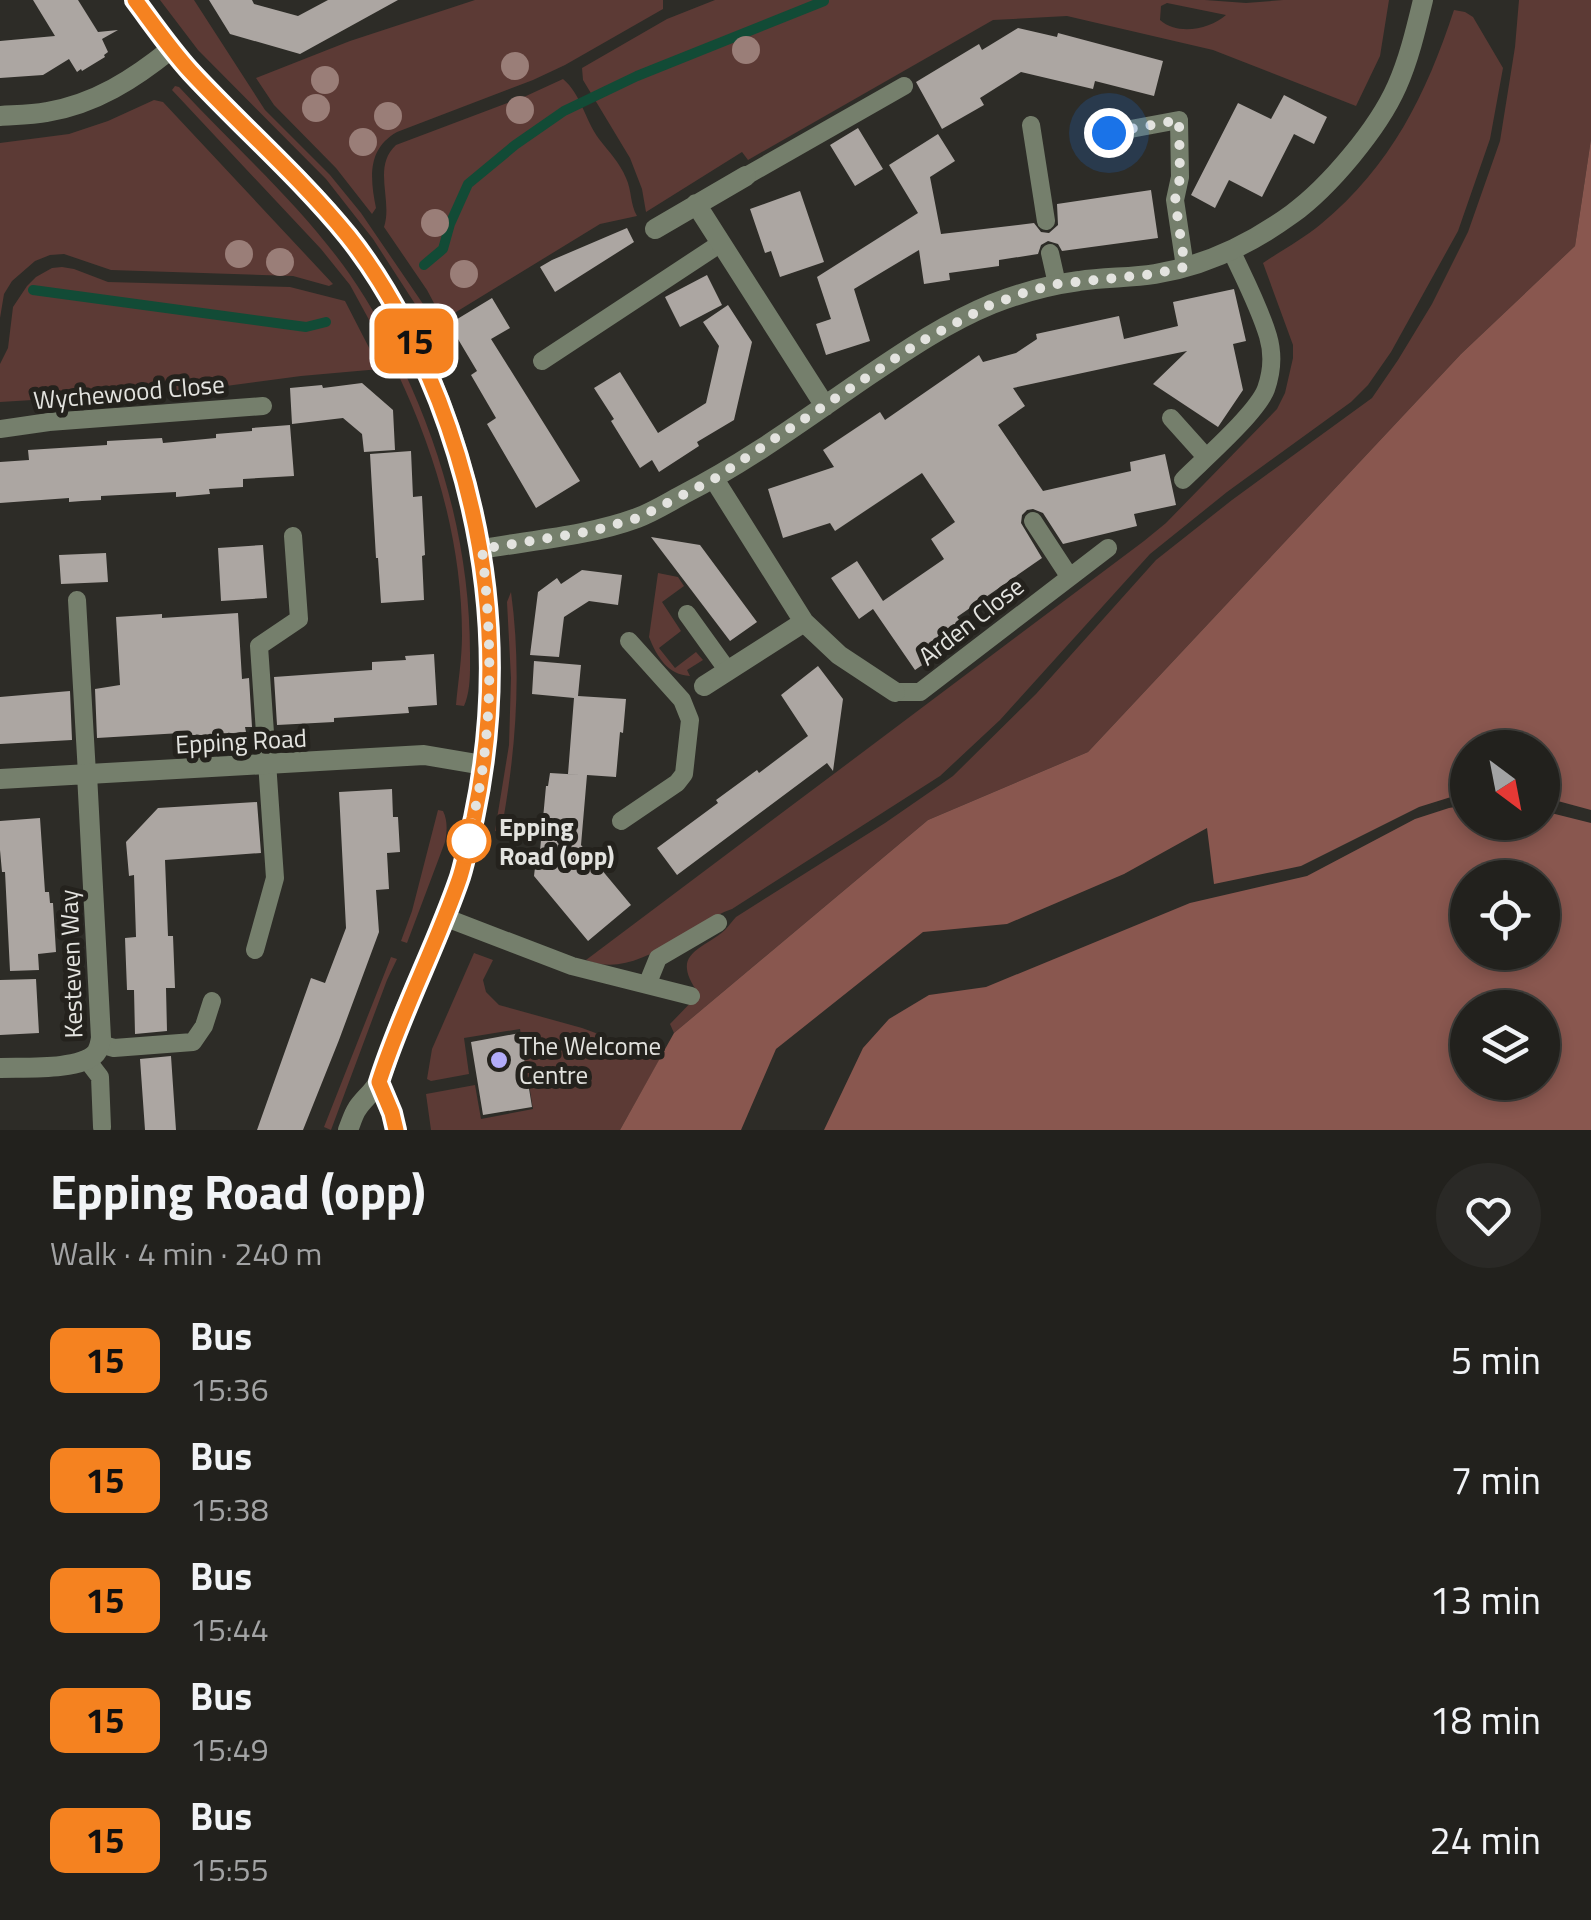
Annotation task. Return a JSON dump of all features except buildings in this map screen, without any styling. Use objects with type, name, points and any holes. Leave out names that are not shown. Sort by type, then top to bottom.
[{"type":"street","points":[[134,0],[192,73],[326,211],[370,267],[408,331],[434,388],[462,468],[482,549],[488,602],[488,710],[483,765],[460,875],[379,1082],[357,1109],[348,1130]]},
{"type":"street","points":[[482,549],[592,531],[638,518],[714,479],[940,330],[988,306],[1057,284],[1185,267],[1231,250],[1292,214],[1323,187],[1363,140],[1396,90],[1424,0]]},
{"type":"street","points":[[0,116],[46,113],[80,104],[114,90],[171,49]]},
{"type":"street","points":[[655,229],[746,176]]},
{"type":"street","points":[[696,204],[825,406]]},
{"type":"street","name":"Arden Close","points":[[714,479],[804,622],[839,656],[895,692]]},
{"type":"street","points":[[704,686],[804,622]]},
{"type":"street","name":"Epping Road","points":[[0,779],[424,755],[483,765]]},
{"type":"street","name":"Kesteven Way","points":[[0,1068],[73,1064],[94,1052],[87,774]]},
{"type":"street","points":[[379,1082],[396,1130]]},
{"type":"lane","points":[[746,176],[904,86]]},
{"type":"lane","points":[[1109,133],[1179,120],[1180,178],[1175,200],[1185,267]]},
{"type":"lane","points":[[1031,124],[1046,221]]},
{"type":"lane","points":[[542,361],[721,243]]},
{"type":"lane","points":[[1183,480],[1265,392],[1272,364],[1261,316],[1231,250]]},
{"type":"lane","points":[[1050,253],[1057,284]]},
{"type":"lane","name":"Wychewood Close","points":[[0,429],[263,406]]},
{"type":"lane","points":[[1171,418],[1206,458]]},
{"type":"lane","points":[[1033,521],[1069,576]]},
{"type":"lane","points":[[254,950],[275,878],[259,646],[299,619],[292,536]]},
{"type":"lane","name":"Arden Close","points":[[895,692],[920,692],[1108,548]]},
{"type":"lane","points":[[77,600],[87,774]]},
{"type":"lane","points":[[686,614],[728,671]]},
{"type":"lane","points":[[622,821],[684,774],[690,720],[682,700],[629,641]]},
{"type":"lane","points":[[682,700],[704,686]]},
{"type":"lane","points":[[444,917],[572,966],[691,996]]},
{"type":"lane","points":[[647,985],[658,958],[718,922]]},
{"type":"lane","points":[[102,1127],[100,1076],[94,1052],[193,1042],[204,1026],[212,1001]]},
{"type":"shaded area","points":[[160,0],[194,0],[265,110],[330,175],[361,213],[436,323],[430,327],[373,239],[326,179],[198,50]]},
{"type":"shaded area","points":[[475,0],[663,0],[663,9],[565,65],[387,139],[373,165],[376,208],[372,214],[336,168],[274,105],[256,78],[350,41]]},
{"type":"shaded area","points":[[715,0],[1389,0],[1380,56],[1356,106],[1213,50],[1067,16],[993,20],[748,160],[742,152],[646,212],[630,158],[583,80],[582,68],[667,19]],"holes":[[[1167,3],[1226,15],[1194,29],[1176,28],[1160,20],[1161,6]]]},
{"type":"shaded area","points":[[1519,0],[1591,0],[1591,139],[1575,246],[1461,354],[1088,752],[928,820],[674,1033],[670,1024],[699,994],[687,970],[692,954],[736,917],[953,776],[1036,694],[1156,560],[1372,398],[1432,304],[1468,232],[1500,141]]},
{"type":"shaded area","points":[[1454,10],[1473,17],[1503,68],[1490,139],[1458,231],[1391,352],[1368,385],[1351,402],[1227,492],[1150,554],[1000,720],[940,776],[732,909],[661,948],[624,963],[586,960],[1144,541],[1277,409],[1285,393],[1293,345],[1263,263],[1300,240],[1346,202],[1386,153],[1418,100]]},
{"type":"shaded area","points":[[563,79],[624,173],[637,216],[600,224],[443,320],[384,227],[384,173],[389,154],[396,145]]},
{"type":"shaded area","points":[[175,86],[323,239],[371,308],[391,346],[385,349],[350,285],[321,249],[172,90]]},
{"type":"shaded area","points":[[154,100],[163,102],[333,284],[293,276],[111,270],[64,254],[50,255],[35,261],[12,281],[4,294],[0,318],[0,143],[69,134]]},
{"type":"shaded area","points":[[1591,139],[1591,810],[1560,802],[1560,730],[1450,730],[1450,797],[1419,807],[1301,866],[1214,884],[1207,828],[1124,874],[1007,924],[923,932],[776,1049],[741,1130],[620,1130],[674,1033],[928,820],[1088,752],[1461,354],[1575,246]]},
{"type":"shaded area","points":[[62,267],[108,282],[290,287],[345,301],[380,369],[196,390],[0,402],[0,364],[8,348],[13,307],[36,277]]},
{"type":"shaded area","points":[[403,369],[443,472],[460,543],[470,653],[464,706],[456,705],[462,635],[452,533],[435,467],[397,372]]},
{"type":"shaded area","points":[[658,573],[678,577],[684,586],[662,602],[681,631],[659,648],[675,668],[696,652],[703,660],[687,670],[690,676],[664,664],[649,637]]},
{"type":"shaded area","points":[[511,592],[516,712],[501,832],[495,831],[509,745],[507,602]]},
{"type":"shaded area","points":[[1450,808],[1450,840],[1560,840],[1560,815],[1591,823],[1591,1130],[824,1130],[863,1048],[889,1019],[929,995],[986,987],[1190,903],[1307,876],[1415,819]]},
{"type":"shaded area","points":[[438,810],[443,811],[446,819],[445,842],[407,943],[401,941]]},
{"type":"shaded area","points":[[474,953],[493,960],[483,980],[486,992],[499,1005],[582,1028],[661,1057],[620,1130],[431,1130],[426,1094],[475,1085],[481,1119],[533,1109],[520,1029],[464,1038],[469,1074],[427,1079],[432,1049]]},
{"type":"shaded area","points":[[391,957],[397,959],[331,1130],[324,1127]]},
{"type":"waterway","points":[[424,265],[443,249],[468,184],[564,111],[637,76],[824,1]]},
{"type":"waterway","points":[[33,290],[306,327],[326,322]]},
{"type":"bus line","name":"15","points":[[135,0],[192,73],[326,211],[370,267],[416,346],[446,418],[482,549],[490,656],[483,765],[460,875],[379,1082],[396,1130]]},
{"type":"place","name":"Epping Road (opp)","points":[[469,841]]},
{"type":"place","name":"The Welcome Centre","points":[[499,1060]]},
{"type":"route","points":[[469,841],[488,710],[488,602],[482,549],[592,531],[638,518],[714,479],[920,342],[988,306],[1057,284],[1185,267],[1175,200],[1180,178],[1179,120],[1109,133]]}]
